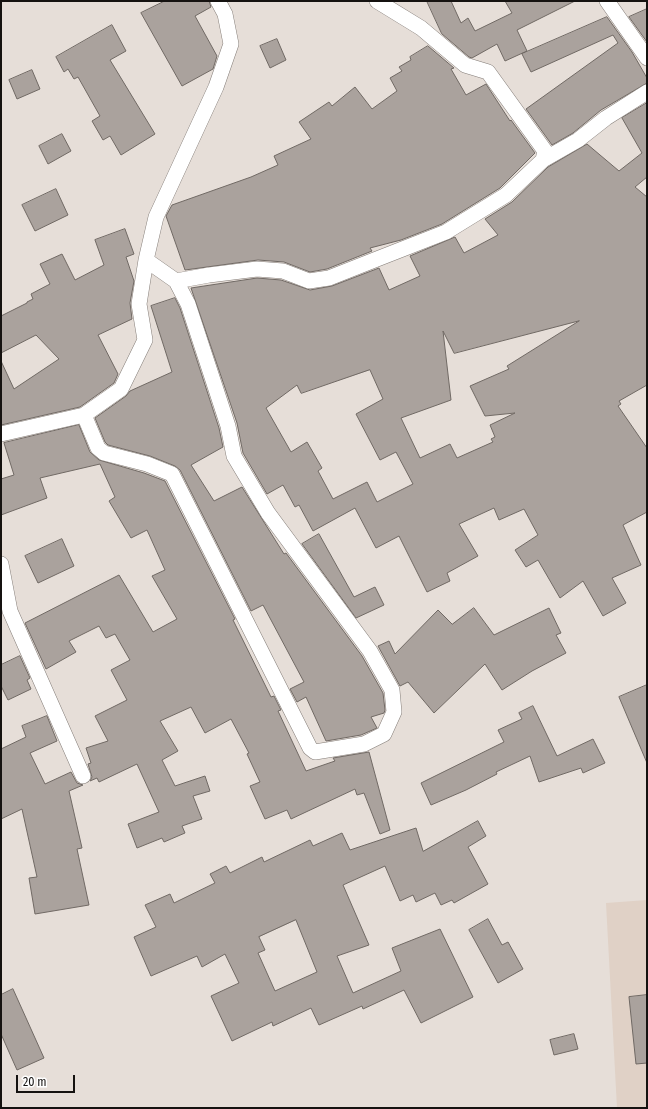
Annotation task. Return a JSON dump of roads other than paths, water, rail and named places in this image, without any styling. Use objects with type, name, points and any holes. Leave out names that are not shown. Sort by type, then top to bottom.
[{"type":"street","points":[[1,434],[84,415],[121,389],[145,340],[139,304],[146,260],[156,217],[216,87],[231,44],[225,14],[218,1]]},
{"type":"street","points":[[377,1],[421,28],[465,65],[488,72],[545,151],[543,160]]},
{"type":"street","points":[[607,1],[647,58]]},
{"type":"street","points":[[176,282],[209,274],[257,269],[283,271],[309,281],[329,278],[446,232],[506,195],[543,160],[578,140],[606,118],[647,92]]},
{"type":"street","points":[[84,415],[98,448],[104,453],[147,464],[172,474],[310,748],[314,752],[323,752],[358,746],[384,734],[394,712],[392,690],[370,651],[268,513],[234,456],[228,426],[188,304],[176,282],[146,260]]},
{"type":"street","points":[[1,564],[6,613],[83,776]]}]
